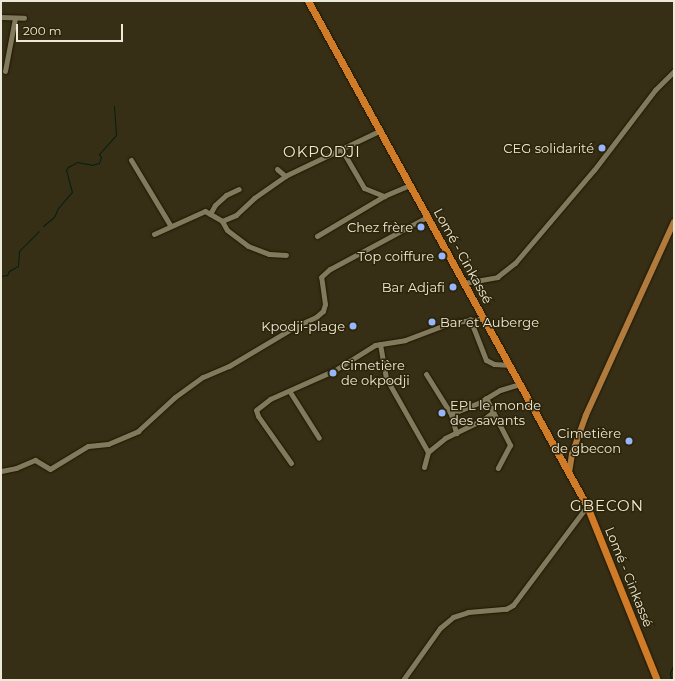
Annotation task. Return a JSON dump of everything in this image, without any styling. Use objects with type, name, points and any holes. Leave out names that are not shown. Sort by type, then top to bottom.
[{"type":"highway","name":"Lomé - Cinkassé","points":[[308,1],[381,130],[427,217],[588,506],[657,680]]},
{"type":"main road","points":[[569,473],[572,454],[586,415],[674,222]]},
{"type":"street","points":[[1,17],[24,18]]},
{"type":"street","points":[[5,71],[15,18]]},
{"type":"street","points":[[464,283],[497,277],[515,263],[594,170],[655,90],[674,71]]},
{"type":"street","points":[[222,221],[236,215],[254,198],[284,176],[342,150],[381,130]]},
{"type":"street","points":[[342,150],[364,188],[384,196]]},
{"type":"street","points":[[131,160],[170,225]]},
{"type":"street","points":[[277,169],[284,176]]},
{"type":"street","points":[[317,236],[384,196],[410,185]]},
{"type":"street","points":[[210,214],[215,205],[226,195],[239,189]]},
{"type":"street","points":[[154,234],[170,225],[205,211],[222,221],[227,230],[248,246],[270,254],[286,255]]},
{"type":"street","points":[[1,471],[35,460],[50,469],[88,446],[108,444],[138,431],[175,397],[203,377],[229,366],[296,326],[316,317],[323,311],[325,304],[321,277],[330,269],[427,217]]},
{"type":"street","points":[[290,463],[258,416],[256,410],[270,399],[290,392],[380,344],[405,340],[439,326],[470,319],[484,318]]},
{"type":"street","points":[[470,319],[486,360],[494,364],[510,365]]},
{"type":"street","points":[[380,344],[386,379],[428,452]]},
{"type":"street","points":[[426,374],[450,414],[456,433]]},
{"type":"street","points":[[450,414],[500,390],[520,384]]},
{"type":"street","points":[[290,392],[319,438]]},
{"type":"street","points":[[486,398],[510,445],[498,468]]},
{"type":"street","points":[[424,467],[428,452],[456,433],[484,420],[493,412]]},
{"type":"street","points":[[403,680],[440,628],[453,617],[468,612],[506,609],[513,605],[588,506]]},
{"type":"waterway","points":[[43,226],[54,217],[58,208],[72,192],[66,170],[68,167],[77,162],[92,165],[99,163],[101,157],[99,154],[116,135],[114,106]]},
{"type":"waterway","points":[[1,276],[7,275],[9,271],[18,266],[19,251],[39,231]]},
{"type":"waterway","points":[[671,680],[670,673],[674,663]]},
{"type":"place","name":"CEG solidarité","points":[[602,148]]},
{"type":"place","name":"Chez frère","points":[[421,227]]},
{"type":"place","name":"Top coiffure","points":[[442,256]]},
{"type":"place","name":"Bar Adjafi","points":[[453,287]]},
{"type":"place","name":"Bar et Auberge","points":[[432,322]]},
{"type":"place","name":"Kpodji-plage","points":[[353,326]]},
{"type":"place","name":"Cimetière de okpodji","points":[[333,373]]},
{"type":"place","name":"EPL le monde des savants","points":[[442,413]]},
{"type":"place","name":"Cimetière de gbecon","points":[[629,441]]},
{"type":"district","name":"OKPODJI","points":[[322,152]]},
{"type":"district","name":"GBECON","points":[[607,506]]}]
